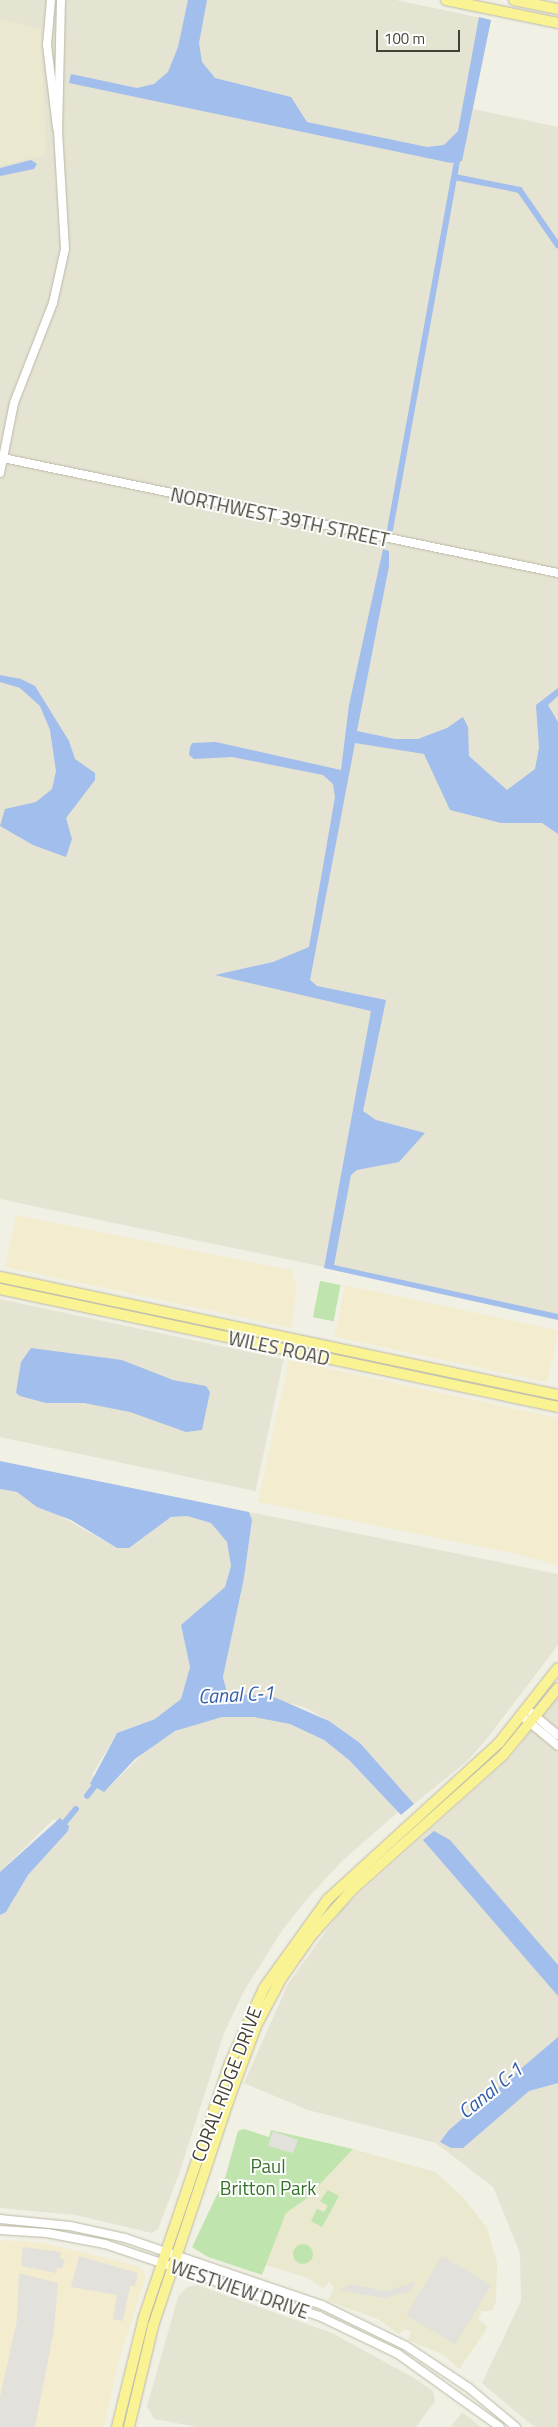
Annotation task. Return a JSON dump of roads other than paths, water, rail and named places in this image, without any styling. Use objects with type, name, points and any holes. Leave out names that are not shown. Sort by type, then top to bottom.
[{"type":"main road","points":[[446,0],[558,23]]},
{"type":"main road","points":[[514,0],[558,9]]},
{"type":"main road","name":"WILES ROAD","points":[[0,1277],[558,1395]]},
{"type":"main road","name":"WILES ROAD","points":[[0,1289],[558,1407]]},
{"type":"main road","name":"CORAL RIDGE DRIVE","points":[[117,2427],[144,2317],[238,2043],[283,1956],[338,1887],[484,1758],[526,1713],[558,1668]]},
{"type":"main road","name":"CORAL RIDGE DRIVE","points":[[129,2427],[153,2326],[249,2044],[287,1970],[351,1891],[488,1769],[534,1721],[558,1688]]},
{"type":"street","points":[[0,473],[23,373],[53,304],[62,270],[65,248],[58,132],[46,45],[51,0]]},
{"type":"street","points":[[58,132],[61,0]]},
{"type":"street","name":"NORTHWEST 39TH STREET","points":[[3,458],[558,573]]},
{"type":"street","points":[[526,1713],[558,1746]]},
{"type":"street","points":[[534,1721],[558,1735]]},
{"type":"street","name":"WESTVIEW DRIVE","points":[[0,2219],[92,2229],[310,2313],[365,2336],[462,2396],[500,2427]]},
{"type":"street","name":"WESTVIEW DRIVE","points":[[0,2230],[73,2237],[164,2257]]},
{"type":"street","name":"WESTVIEW DRIVE","points":[[174,2261],[322,2305],[406,2346],[458,2380],[516,2427]]},
{"type":"water","points":[[188,0],[207,0],[199,43],[202,62],[215,78],[291,97],[307,122],[427,147],[444,145],[458,131],[479,17],[491,20],[462,161],[451,163],[69,83],[71,74],[137,88],[154,84],[168,72],[178,47]]},
{"type":"water","points":[[31,160],[37,164],[34,169],[0,176],[0,168]]},
{"type":"water","points":[[383,549],[389,551],[389,566],[357,731],[395,739],[418,739],[447,728],[463,717],[468,727],[469,756],[507,790],[535,769],[539,748],[536,705],[558,688],[558,696],[548,705],[558,722],[558,834],[542,823],[501,823],[450,810],[424,754],[355,743],[310,980],[317,986],[386,1000],[363,1111],[376,1120],[425,1133],[399,1162],[357,1170],[351,1175],[334,1265],[558,1314],[558,1320],[324,1268],[371,1011],[215,975],[273,962],[309,947],[335,797],[333,784],[323,775],[232,757],[194,759],[189,755],[190,747],[192,743],[216,742],[341,770],[349,705]]},
{"type":"water","points":[[0,675],[21,679],[35,686],[69,741],[75,759],[95,773],[95,780],[66,818],[72,839],[66,857],[33,845],[0,826],[5,809],[36,802],[52,789],[56,771],[50,730],[40,706],[20,688],[0,682]]},
{"type":"water","points":[[31,1348],[122,1360],[173,1380],[206,1386],[210,1392],[202,1430],[186,1432],[130,1412],[84,1403],[46,1403],[20,1396],[16,1393],[21,1362]]},
{"type":"water","points":[[0,1461],[249,1512],[252,1520],[244,1578],[223,1677],[227,1693],[274,1697],[329,1721],[360,1743],[414,1804],[401,1815],[349,1760],[324,1740],[290,1724],[254,1717],[222,1717],[175,1731],[135,1759],[104,1792],[90,1784],[117,1733],[155,1719],[181,1699],[190,1667],[181,1625],[225,1587],[231,1566],[227,1542],[211,1523],[187,1516],[171,1517],[129,1548],[117,1548],[71,1520],[37,1507],[17,1492],[0,1489]]},
{"type":"water","points":[[60,1818],[69,1826],[68,1831],[28,1875],[6,1912],[0,1915],[0,1872]]},
{"type":"water","points":[[434,1831],[450,1840],[558,1965],[558,1996],[423,1840]]},
{"type":"water","points":[[558,2037],[558,2083],[529,2091],[463,2148],[451,2148],[440,2142],[449,2130]]},
{"type":"waterway","points":[[390,530],[458,155]]},
{"type":"waterway","points":[[455,177],[520,190],[558,245]]},
{"type":"waterway","name":"Canal C-1","points":[[87,1796],[98,1782]]},
{"type":"waterway","name":"Canal C-1","points":[[61,1827],[76,1809]]},
{"type":"park label","name":"Paul Britton Park","points":[[268,2177]]}]
